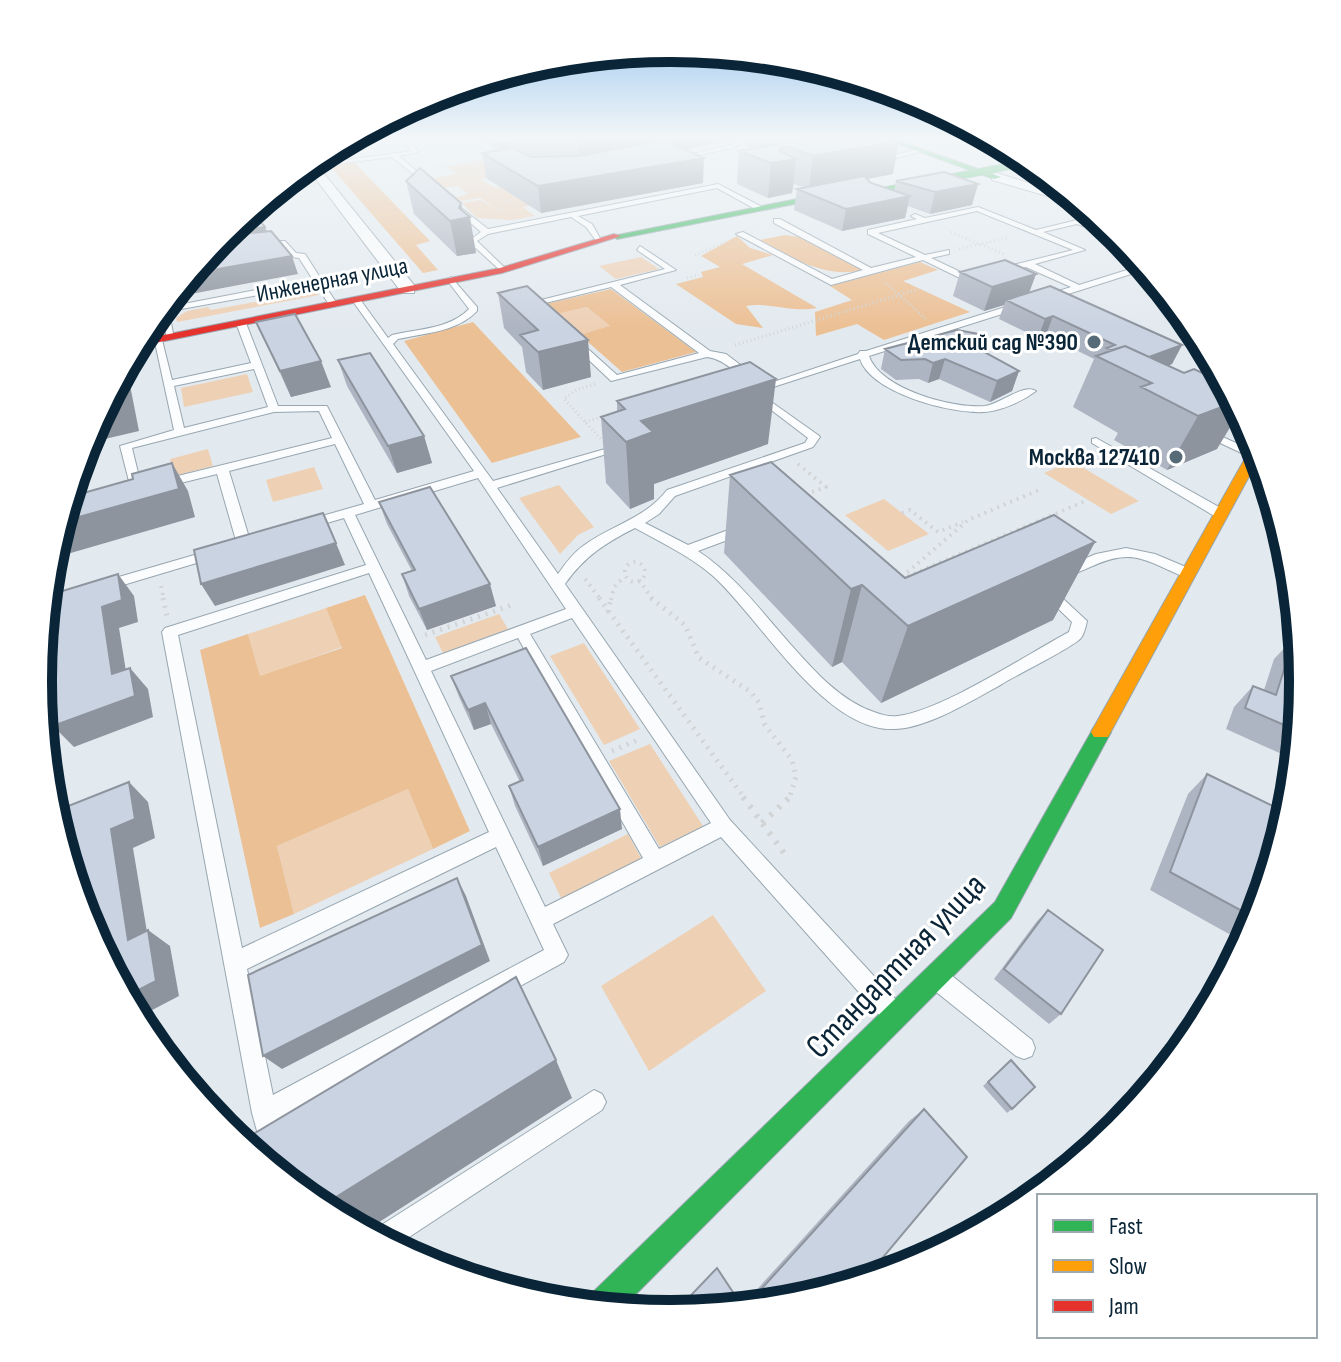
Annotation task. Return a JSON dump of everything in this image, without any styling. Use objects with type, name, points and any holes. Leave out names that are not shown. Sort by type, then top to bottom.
[{"type":"street","points":[[340,202],[408,289]]},
{"type":"street","name":"Инженерная улица","points":[[537,262],[597,240],[791,202]]},
{"type":"street","points":[[537,262],[830,202]]},
{"type":"street","name":"Инженерная улица","points":[[154,340],[537,262],[640,248],[874,202]]},
{"type":"street","name":"Стандартная улица","points":[[611,1296],[1003,910],[1249,464]]},
{"type":"lane","points":[[450,202],[486,232]]},
{"type":"lane","points":[[502,270],[472,241],[486,232],[640,202]]},
{"type":"lane","points":[[748,202],[760,208]]},
{"type":"lane","points":[[978,209],[1035,232],[1081,250],[968,279],[871,232],[978,209]]},
{"type":"lane","points":[[899,210],[924,220]]},
{"type":"lane","points":[[572,215],[589,226],[597,240]]},
{"type":"lane","points":[[777,221],[870,271]]},
{"type":"lane","points":[[1035,232],[1077,222],[1086,224]]},
{"type":"lane","points":[[740,234],[831,282],[946,252]]},
{"type":"lane","points":[[246,245],[282,243],[294,255],[302,256],[333,304]]},
{"type":"lane","points":[[547,316],[533,303],[672,270],[640,248]]},
{"type":"lane","points":[[1027,264],[1079,288]]},
{"type":"lane","points":[[763,387],[863,353],[1134,271]]},
{"type":"lane","points":[[388,344],[395,337],[459,321],[470,315],[474,309],[451,280]]},
{"type":"lane","points":[[613,284],[707,354]]},
{"type":"lane","points":[[181,303],[292,286],[321,286]]},
{"type":"lane","points":[[356,300],[485,480],[723,826],[895,1016]]},
{"type":"lane","points":[[241,323],[274,409]]},
{"type":"lane","points":[[162,328],[168,384],[180,432]]},
{"type":"lane","points":[[557,585],[573,562],[590,547],[661,509],[671,493],[809,445],[814,437],[770,404],[763,387],[723,356],[707,354],[615,379],[567,334]]},
{"type":"lane","points":[[863,353],[863,360],[876,376],[923,399],[977,409],[1031,391]]},
{"type":"lane","points":[[168,384],[257,365]]},
{"type":"lane","points":[[756,408],[770,404]]},
{"type":"lane","points":[[338,440],[136,490],[126,446],[274,409],[323,408],[372,506]]},
{"type":"lane","points":[[1186,423],[1243,447]]},
{"type":"lane","points":[[1096,441],[1221,514]]},
{"type":"lane","points":[[289,531],[372,506],[640,442]]},
{"type":"lane","points":[[222,469],[244,544]]},
{"type":"lane","points":[[264,1113],[557,955],[348,513]]},
{"type":"lane","points":[[637,524],[686,551],[723,577],[836,699],[865,718],[894,723],[922,716],[1075,635],[1080,621],[1051,595],[1048,577],[1120,550],[1139,552],[1188,573]]},
{"type":"lane","points":[[686,551],[755,525]]},
{"type":"lane","points":[[88,591],[259,540]]},
{"type":"lane","points":[[270,1142],[170,632],[374,567]]},
{"type":"lane","points":[[422,668],[576,611]]},
{"type":"lane","points":[[521,631],[655,861]]},
{"type":"lane","points":[[541,920],[723,826]]},
{"type":"lane","points":[[235,963],[501,835]]},
{"type":"lane","points":[[936,977],[1024,1048]]},
{"type":"lane","points":[[392,1233],[594,1102]]},
{"type":"path","points":[[486,232],[497,211],[508,202]]},
{"type":"path","points":[[924,220],[1027,264]]},
{"type":"path","points":[[946,252],[1035,232]]},
{"type":"path","points":[[695,255],[740,234]]},
{"type":"path","points":[[870,271],[900,294],[938,331]]},
{"type":"path","points":[[707,354],[919,289]]},
{"type":"path","points":[[612,451],[564,399],[576,390],[615,379]]},
{"type":"path","points":[[1202,392],[1212,383]]},
{"type":"path","points":[[585,422],[615,413]]},
{"type":"path","points":[[785,453],[826,487],[798,497]]},
{"type":"path","points":[[902,513],[910,510],[938,532],[1039,490]]},
{"type":"path","points":[[968,520],[898,580],[1088,500]]},
{"type":"path","points":[[573,562],[784,853]]},
{"type":"path","points":[[624,577],[623,569],[637,564],[647,571],[639,580]]},
{"type":"path","points":[[158,570],[170,632]]},
{"type":"path","points":[[608,612],[614,587],[624,577]]},
{"type":"path","points":[[624,577],[639,580],[652,600],[685,625],[699,658],[751,692],[759,703],[765,725],[792,760],[796,777],[793,792],[785,805],[762,823]]},
{"type":"path","points":[[409,641],[515,604]]},
{"type":"path","points":[[597,758],[658,731]]},
{"type":"shaded area","points":[[361,202],[392,202],[430,241],[416,245],[438,270],[423,273]]},
{"type":"shaded area","points":[[483,202],[495,208],[485,202],[554,202],[523,207],[535,216],[512,220],[477,218],[462,203]]},
{"type":"shaded area","points":[[785,235],[799,237],[862,270],[835,272],[822,269],[797,260],[760,240]]},
{"type":"shaded area","points":[[737,236],[750,248],[773,255],[742,264],[817,308],[746,306],[763,328],[736,324],[676,284],[703,277],[701,272],[720,267],[701,256]]},
{"type":"shaded area","points":[[641,257],[659,269],[616,279],[599,266]]},
{"type":"shaded area","points":[[920,262],[938,270],[903,281],[970,312],[884,340],[857,324],[816,336],[815,312],[852,300],[830,286]]},
{"type":"shaded area","points":[[302,288],[315,289],[319,295],[177,322],[176,318],[187,311],[208,307],[211,310],[282,297],[280,293]]},
{"type":"shaded area","points":[[611,289],[696,352],[622,372],[580,335],[610,326],[587,307],[557,314],[545,304]]},
{"type":"shaded area","points":[[587,307],[611,327],[580,335],[557,314]]},
{"type":"shaded area","points":[[473,322],[581,437],[492,463],[404,341]]},
{"type":"shaded area","points":[[247,374],[253,392],[184,407],[181,388]]},
{"type":"shaded area","points":[[208,449],[213,466],[174,476],[170,459]]},
{"type":"shaded area","points":[[1072,461],[1139,501],[1111,514],[1044,473]]},
{"type":"shaded area","points":[[314,467],[323,489],[273,502],[266,480]]},
{"type":"shaded area","points":[[559,485],[594,527],[578,535],[560,554],[519,498]]},
{"type":"shaded area","points":[[884,499],[929,534],[888,551],[845,515]]},
{"type":"shaded area","points":[[365,595],[470,831],[433,849],[408,789],[277,846],[294,914],[260,928],[200,650],[248,634],[260,676],[342,648],[326,608]]},
{"type":"shaded area","points":[[326,608],[342,647],[260,677],[248,634]]},
{"type":"shaded area","points":[[499,614],[508,629],[443,653],[435,637]]},
{"type":"shaded area","points":[[584,643],[640,729],[604,745],[550,656]]},
{"type":"shaded area","points":[[650,744],[703,826],[660,847],[609,761]]},
{"type":"shaded area","points":[[408,789],[433,849],[294,914],[277,846]]},
{"type":"shaded area","points":[[628,834],[642,860],[562,900],[549,873]]},
{"type":"shaded area","points":[[713,915],[766,991],[649,1071],[601,986]]},
{"type":"building","points":[[429,202],[461,203],[459,208],[470,217],[450,221]]},
{"type":"building","points":[[828,202],[883,202],[846,209]]},
{"type":"building","points":[[261,222],[265,227],[249,229],[256,223]]},
{"type":"building","points":[[271,231],[292,256],[207,271],[244,234]]},
{"type":"building","points":[[1005,260],[1036,274],[992,287],[960,272]]},
{"type":"building","points":[[527,286],[588,340],[538,352],[520,335],[538,330],[498,293]]},
{"type":"building","points":[[1050,286],[1182,345],[1149,357],[1125,346],[1112,350],[1107,348],[1115,345],[1053,316],[1045,319],[1006,300]]},
{"type":"building","points":[[295,314],[321,361],[280,371],[256,322]]},
{"type":"building","points":[[957,330],[984,335],[975,347],[1019,371],[997,381],[945,359],[933,363],[925,359],[901,360],[885,349]]},
{"type":"building","points":[[1125,346],[1184,373],[1194,369],[1208,376],[1224,406],[1198,416],[1141,387],[1152,383],[1096,356]]},
{"type":"building","points":[[370,353],[424,436],[388,446],[338,360]]},
{"type":"building","points":[[750,362],[776,379],[641,421],[653,432],[626,442],[601,417],[625,409],[617,401]]},
{"type":"building","points":[[771,462],[905,578],[1054,515],[1095,542],[908,626],[862,585],[851,589],[730,475]]},
{"type":"building","points":[[172,463],[179,489],[74,518],[81,493],[133,479],[132,474]]},
{"type":"building","points":[[430,487],[490,584],[419,609],[402,574],[415,570],[379,502]]},
{"type":"building","points":[[323,513],[336,543],[201,584],[194,550]]},
{"type":"building","points":[[118,574],[122,600],[102,607],[112,674],[130,668],[135,696],[53,726],[53,641],[58,592]]},
{"type":"building","points":[[526,648],[620,809],[538,847],[509,786],[523,780],[485,703],[468,710],[451,676]]},
{"type":"building","points":[[1288,656],[1287,726],[1245,708],[1253,686],[1276,695]]},
{"type":"building","points":[[1207,774],[1276,807],[1244,912],[1170,872]]},
{"type":"building","points":[[129,782],[135,819],[111,829],[128,940],[148,930],[156,981],[136,991],[99,918],[73,841],[65,807]]},
{"type":"building","points":[[457,878],[482,945],[263,1056],[248,975]]},
{"type":"building","points":[[1048,910],[1103,950],[1061,1014],[1004,969]]},
{"type":"building","points":[[516,977],[556,1060],[333,1199],[294,1172],[251,1135]]},
{"type":"building","points":[[1011,1060],[1035,1087],[1012,1109],[988,1082]]},
{"type":"building","points":[[924,1109],[967,1157],[878,1264],[791,1288],[758,1293]]},
{"type":"building","points":[[717,1268],[735,1296],[711,1298],[687,1299]]},
{"type":"traffic: fast","points":[[617,236],[793,202]]},
{"type":"traffic: fast","points":[[611,1296],[1003,910],[1101,732]]},
{"type":"traffic: slow","points":[[1101,732],[1249,464]]},
{"type":"traffic: jam","points":[[154,341],[502,270],[617,236]]},
{"type":"place","name":"Детский сад №390","points":[[1094,342]]},
{"type":"place","name":"Москва 127410","points":[[1176,457]]}]
